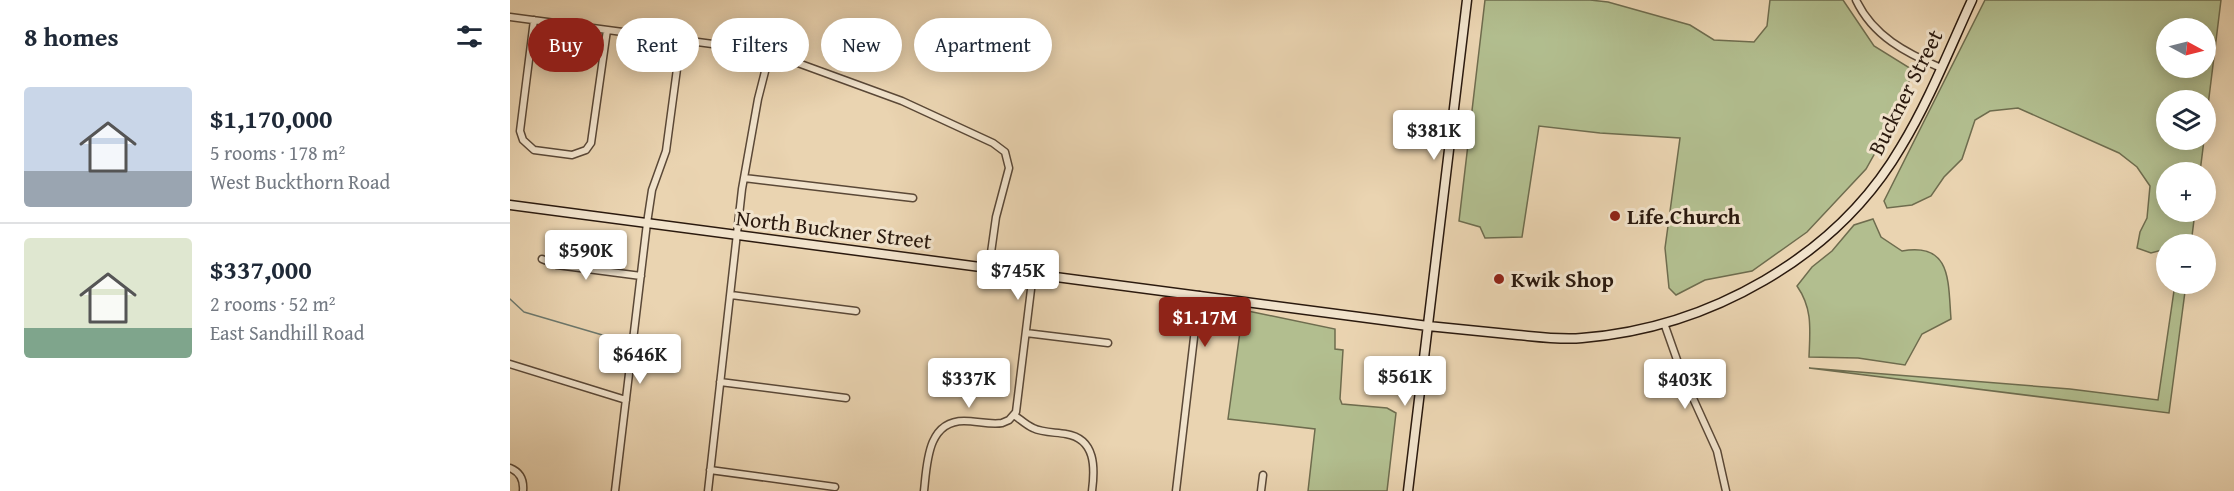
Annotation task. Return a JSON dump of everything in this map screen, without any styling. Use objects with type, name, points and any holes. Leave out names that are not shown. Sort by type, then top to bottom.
[{"type":"main road","points":[[1408,491],[1467,0]]},
{"type":"main road","name":"Buckner Street","points":[[1438,327],[1556,338],[1582,338],[1664,323],[1698,312],[1773,275],[1829,233],[1859,204],[1901,149],[1922,109],[1971,0]]},
{"type":"main road","name":"North Buckner Street","points":[[510,205],[1438,327]]},
{"type":"street","points":[[1856,0],[1872,25],[1886,39],[1906,52],[1941,68]]},
{"type":"street","points":[[510,17],[528,19]]},
{"type":"street","points":[[604,30],[616,31]]},
{"type":"street","points":[[604,52],[607,30]]},
{"type":"street","points":[[809,66],[866,87],[968,131],[1005,152],[1009,171],[996,217],[989,267]]},
{"type":"street","points":[[528,72],[521,134],[531,149],[576,154],[586,150],[592,142],[601,72]]},
{"type":"street","points":[[615,491],[651,194],[665,153],[676,72]]},
{"type":"street","points":[[708,491],[744,178],[765,72]]},
{"type":"street","points":[[744,178],[913,198]]},
{"type":"street","points":[[542,259],[557,265],[641,276]]},
{"type":"street","points":[[924,491],[929,448],[940,431],[958,421],[996,424],[1009,420],[1018,407],[1033,273]]},
{"type":"street","points":[[730,294],[856,310]]},
{"type":"street","points":[[1176,491],[1199,295]]},
{"type":"street","points":[[1664,323],[1682,374],[1717,451],[1726,491]]},
{"type":"street","points":[[1026,333],[1108,342]]},
{"type":"street","points":[[510,364],[626,400]]},
{"type":"street","points":[[720,382],[846,399]]},
{"type":"street","points":[[1014,415],[1034,429],[1070,435],[1084,443],[1094,463],[1092,491]]},
{"type":"street","points":[[510,468],[519,474],[523,481],[523,491]]},
{"type":"street","points":[[710,470],[835,487]]},
{"type":"street","points":[[1261,491],[1263,475]]},
{"type":"green space","points":[[1485,0],[1608,2],[1690,25],[1714,40],[1754,42],[1767,26],[1770,0],[1843,0],[1874,46],[1913,70],[1899,110],[1866,169],[1807,232],[1752,271],[1705,280],[1676,295],[1669,288],[1665,248],[1680,138],[1600,133],[1539,126],[1522,237],[1485,238],[1480,227],[1459,221]]},
{"type":"green space","points":[[1985,0],[2221,0],[2216,41],[2216,18],[2156,18],[2156,78],[2211,78],[2210,90],[2156,90],[2156,150],[2203,150],[2201,162],[2156,162],[2156,222],[2194,222],[2192,234],[2156,234],[2156,252],[2151,253],[2137,248],[2140,232],[2147,218],[2150,186],[2137,167],[2119,153],[2018,108],[1990,111],[1975,120],[1962,159],[1944,177],[1931,196],[1912,205],[1887,208],[1884,201]]},
{"type":"green space","points":[[1873,219],[1881,237],[1902,251],[1918,250],[1930,253],[1939,259],[1947,279],[1951,319],[1922,334],[1905,365],[1858,358],[1809,357],[1808,311],[1797,286],[1812,267],[1832,251],[1854,225]]},
{"type":"green space","points":[[2174,294],[2185,294],[2169,413],[1809,368],[2070,389],[2158,400]]},
{"type":"green space","points":[[1243,310],[1335,329],[1335,349],[1343,350],[1340,399],[1342,404],[1387,408],[1396,413],[1387,491],[1308,491],[1315,429],[1228,419]]},
{"type":"waterway","points":[[510,299],[524,312],[616,339]]},
{"type":"place","name":"Life.Church","points":[[1615,216]]},
{"type":"place","name":"Kwik Shop","points":[[1499,279]]}]
